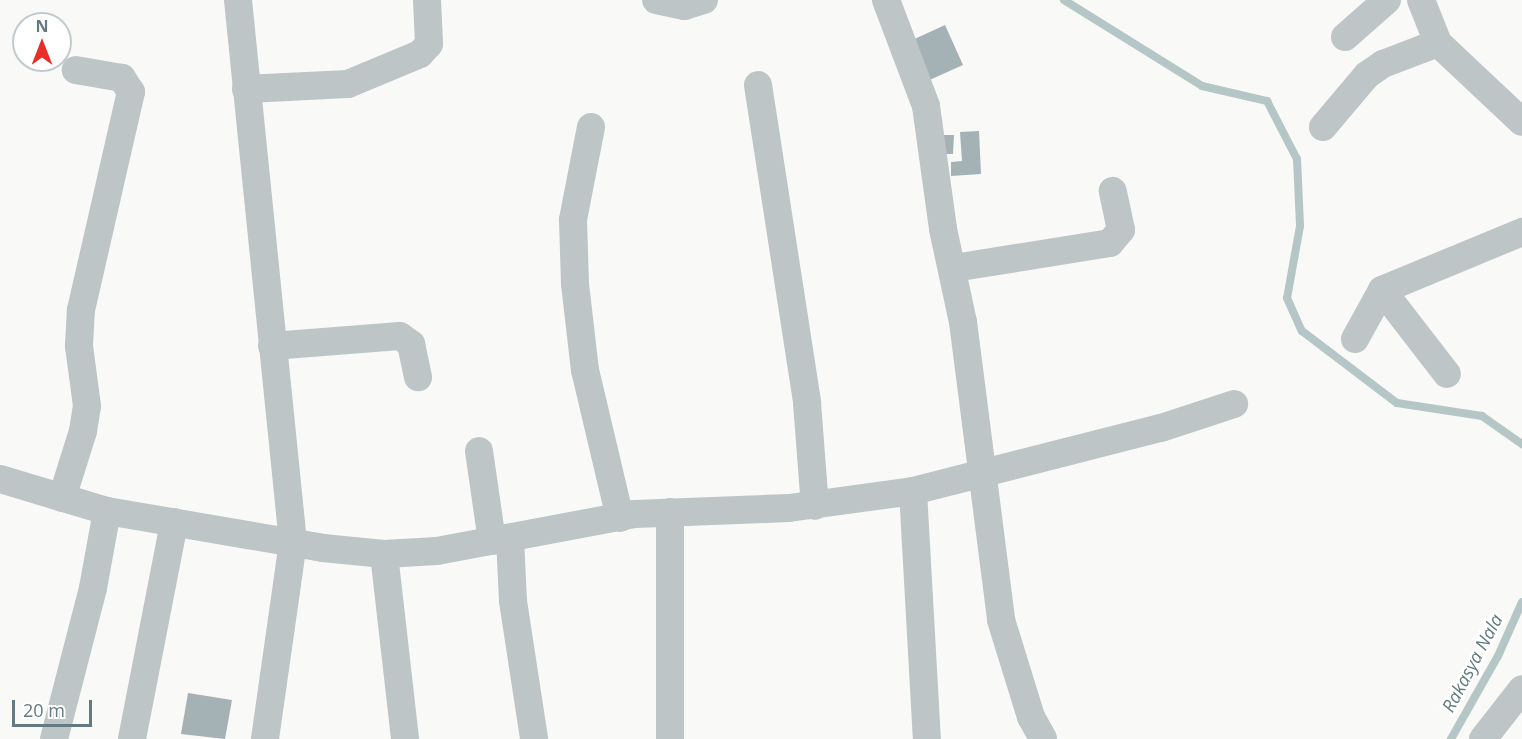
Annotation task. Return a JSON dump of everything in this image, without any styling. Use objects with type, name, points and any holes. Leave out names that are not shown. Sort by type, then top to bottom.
[{"type":"street","points":[[238,0],[293,542],[265,739]]},
{"type":"street","points":[[246,89],[348,84],[420,54],[429,44],[428,0]]},
{"type":"street","points":[[656,0],[684,6],[704,0]]},
{"type":"street","points":[[886,0],[926,106],[943,229],[954,268],[1001,620],[1031,717],[1043,739]]},
{"type":"street","points":[[1345,37],[1387,0]]},
{"type":"street","points":[[1402,0],[1522,122]]},
{"type":"street","points":[[1421,0],[1434,35]]},
{"type":"street","points":[[1323,127],[1375,70],[1434,35]]},
{"type":"street","points":[[62,498],[83,431],[87,406],[79,346],[81,310],[131,92],[122,78],[75,70]]},
{"type":"street","points":[[758,85],[807,403],[815,506]]},
{"type":"street","points":[[591,127],[573,220],[575,284],[585,370],[620,518]]},
{"type":"street","points":[[954,268],[1110,243],[1121,230],[1113,191]]},
{"type":"street","points":[[1355,339],[1382,290],[1522,232]]},
{"type":"street","points":[[1382,290],[1446,374]]},
{"type":"street","points":[[272,346],[400,336],[411,344],[418,377]]},
{"type":"street","points":[[0,478],[106,511],[293,542],[384,554],[501,540],[620,518],[670,512],[815,506],[913,492],[1161,428],[1234,405]]},
{"type":"street","points":[[479,451],[501,540],[513,602],[534,739]]},
{"type":"street","points":[[913,492],[927,739]]},
{"type":"street","points":[[54,739],[93,588],[106,511]]},
{"type":"street","points":[[670,512],[670,739]]},
{"type":"street","points":[[132,739],[174,522]]},
{"type":"street","points":[[384,554],[405,739]]},
{"type":"street","points":[[1483,739],[1522,689]]},
{"type":"building","points":[[945,25],[963,65],[925,82],[908,42]]},
{"type":"building","points":[[979,131],[981,174],[951,176],[951,162],[962,161],[960,132]]},
{"type":"building","points":[[941,135],[954,135],[953,154],[940,154]]},
{"type":"building","points":[[188,693],[232,700],[225,739],[181,734]]},
{"type":"waterway","name":"Rakasya Nala","points":[[1064,0],[1202,86],[1267,101],[1297,159],[1300,226],[1287,298],[1302,331],[1397,403],[1482,416],[1522,444]]},
{"type":"waterway","name":"Rakasya Nala","points":[[1451,739],[1498,656],[1522,602]]}]
